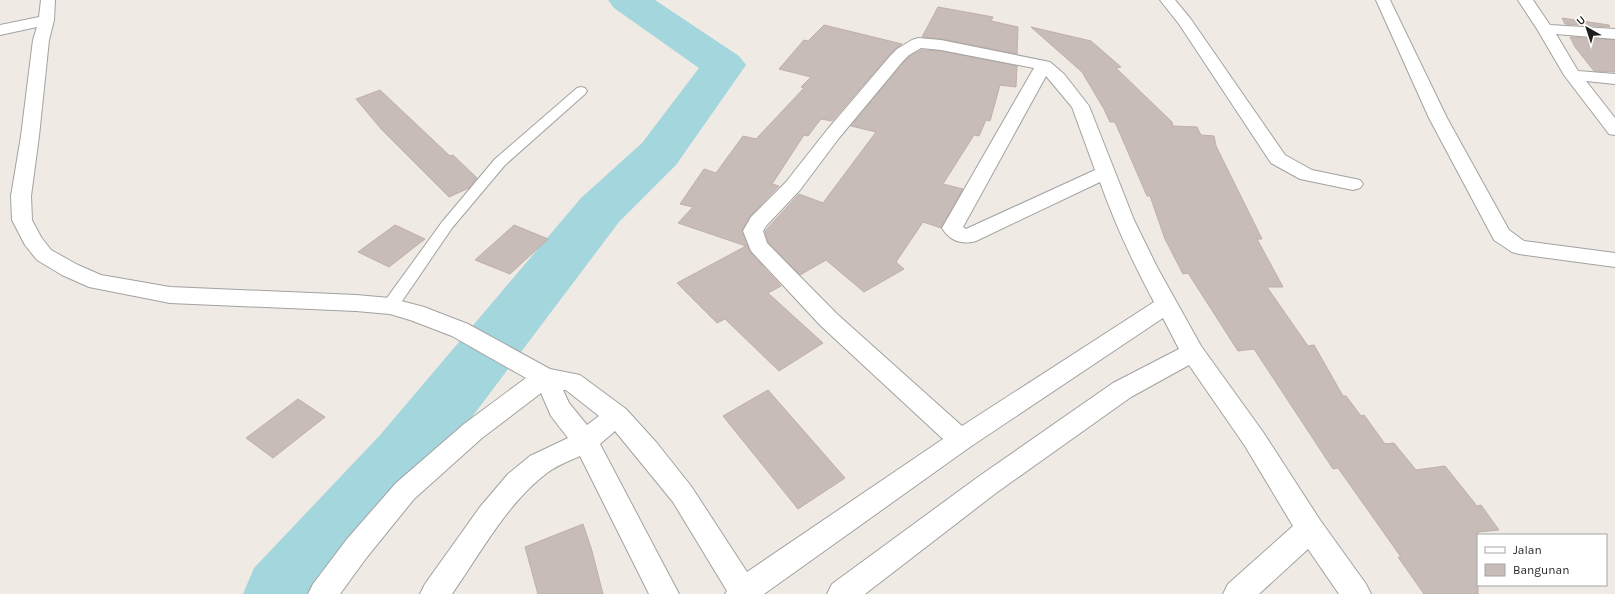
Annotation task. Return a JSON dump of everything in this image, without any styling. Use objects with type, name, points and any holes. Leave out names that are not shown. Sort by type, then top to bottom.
[{"type":"street","points":[[48,0],[46,20],[41,40],[30,136],[21,196],[22,220],[32,240],[44,255],[70,270],[97,282],[170,295],[356,303],[390,306],[416,313],[460,330],[545,377],[572,382],[617,416],[647,450],[682,494],[743,593],[961,440],[1166,305]]},
{"type":"street","points":[[1167,0],[1185,21],[1278,159],[1307,174],[1353,184]]},
{"type":"street","points":[[1383,0],[1438,118],[1501,235],[1519,247],[1615,260]]},
{"type":"street","points":[[1524,0],[1545,29],[1572,75],[1615,130]]},
{"type":"street","points":[[0,30],[46,20]]},
{"type":"street","points":[[1545,29],[1615,34]]},
{"type":"street","points":[[961,440],[829,320],[758,246],[753,231],[758,222],[793,186],[897,58],[910,47],[918,44],[941,45],[1044,65],[1058,78],[1080,106],[1124,220],[1146,268],[1193,352],[1254,439],[1310,529],[1356,594]]},
{"type":"street","points":[[1044,65],[952,228],[963,236],[969,236],[1106,172]]},
{"type":"street","points":[[1572,75],[1615,79]]},
{"type":"street","points":[[842,594],[987,485],[1122,390],[1193,352]]},
{"type":"street","points":[[545,377],[560,408],[585,441],[664,594]]},
{"type":"street","points":[[323,594],[357,548],[405,491],[473,431],[545,377]]},
{"type":"street","points":[[435,594],[490,516],[517,482],[539,464],[585,441],[617,416]]},
{"type":"street","points":[[1238,594],[1310,529]]},
{"type":"lane","points":[[390,306],[447,225],[500,162],[581,91]]},
{"type":"building","points":[[938,7],[993,17],[991,21],[1018,27],[1017,54],[941,39],[922,37]]},
{"type":"building","points":[[1562,18],[1609,25],[1610,27],[1565,24]]},
{"type":"building","points":[[824,25],[902,44],[890,54],[832,121],[821,119],[808,136],[804,135],[772,184],[779,186],[750,216],[742,230],[750,252],[781,286],[768,293],[823,343],[779,371],[725,319],[717,323],[677,283],[746,246],[678,223],[693,207],[680,204],[704,169],[716,173],[743,136],[756,139],[804,88],[801,87],[811,77],[779,69],[804,40],[808,41]]},
{"type":"building","points":[[1031,27],[1091,41],[1121,67],[1116,68],[1172,122],[1173,126],[1197,127],[1201,135],[1214,136],[1216,146],[1262,239],[1257,239],[1283,287],[1267,287],[1308,346],[1314,345],[1343,396],[1346,396],[1361,416],[1364,415],[1385,444],[1394,443],[1416,470],[1445,466],[1477,506],[1481,505],[1499,530],[1478,532],[1477,534],[1478,594],[1424,594],[1398,557],[1401,557],[1338,468],[1333,469],[1254,349],[1238,351],[1188,273],[1183,274],[1165,239],[1150,196],[1147,196],[1115,122],[1110,122],[1082,72]]},
{"type":"building","points":[[1570,37],[1615,40],[1615,72],[1594,71],[1575,47]]},
{"type":"building","points":[[921,50],[941,51],[1017,66],[1016,87],[1000,85],[990,121],[986,120],[979,136],[974,135],[943,184],[963,189],[941,228],[923,222],[896,262],[904,269],[864,292],[826,260],[800,275],[768,242],[765,231],[799,194],[823,203],[876,132],[851,126],[904,62],[910,56]]},
{"type":"building","points":[[380,90],[450,156],[453,155],[477,178],[469,188],[449,197],[382,130],[356,99]]},
{"type":"building","points":[[395,225],[425,239],[389,267],[358,252]]},
{"type":"building","points":[[514,225],[548,239],[510,274],[475,260]]},
{"type":"building","points":[[768,390],[845,478],[798,509],[723,416]]},
{"type":"building","points":[[298,399],[325,417],[273,458],[246,438]]},
{"type":"building","points":[[583,524],[592,551],[603,594],[538,594],[525,547]]},
{"type":"waterway","points":[[281,594],[405,454],[600,210],[659,154],[724,65],[628,0]]}]
